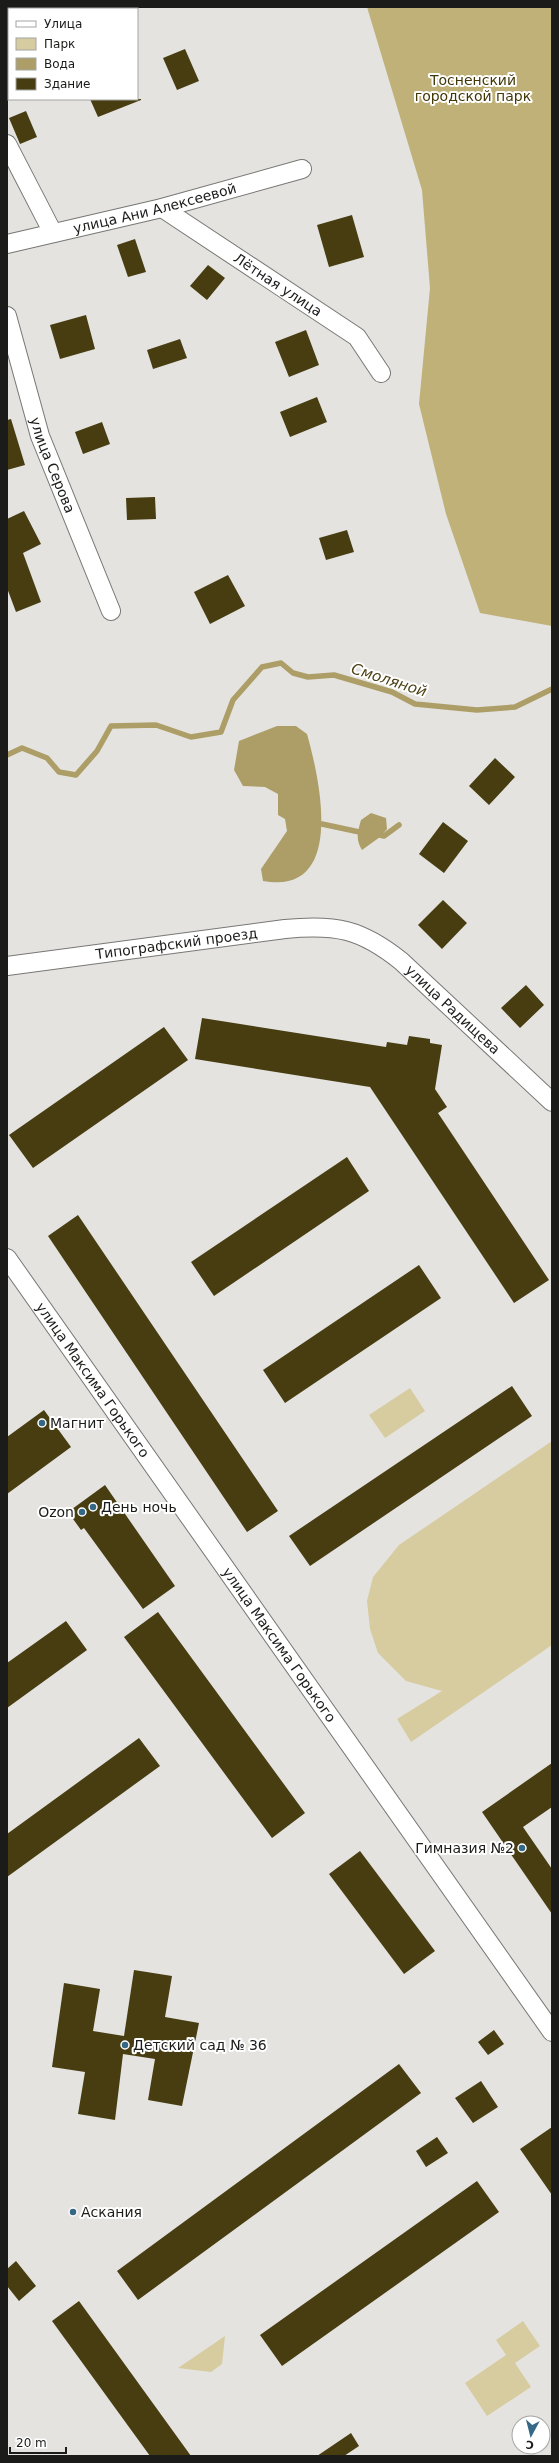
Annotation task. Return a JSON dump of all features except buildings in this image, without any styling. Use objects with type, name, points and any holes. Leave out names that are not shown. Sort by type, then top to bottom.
[{"type":"street","points":[[7,144],[53,233]]},
{"type":"street","name":"улица Ани Алексеевой","points":[[7,244],[162,208],[302,170]]},
{"type":"street","name":"Лётная улица","points":[[162,208],[357,336],[381,373]]},
{"type":"street","name":"улица Серова","points":[[7,316],[40,436],[111,611]]},
{"type":"street","name":"Типографский проезд","points":[[7,966],[285,929],[322,927],[345,930]]},
{"type":"street","name":"улица Радищева","points":[[345,930],[364,936],[381,946],[401,962],[552,1102]]},
{"type":"street","name":"улица Максима Горького","points":[[7,1258],[552,2032]]},
{"type":"green space","name":"Тосненский городской парк","points":[[367,7],[552,7],[552,626],[480,613],[446,514],[419,404],[430,288],[422,190]]},
{"type":"green space","points":[[410,1388],[425,1411],[385,1438],[369,1415]]},
{"type":"green space","points":[[552,1441],[552,1645],[411,1742],[397,1719],[442,1691],[406,1681],[378,1653],[370,1629],[367,1601],[373,1577],[399,1545]]},
{"type":"green space","points":[[523,2321],[540,2346],[515,2363],[531,2387],[487,2416],[465,2383],[506,2355],[496,2340]]},
{"type":"green space","points":[[225,2336],[222,2364],[211,2372],[178,2368]]},
{"type":"water","points":[[277,726],[296,726],[307,734],[317,778],[321,805],[321,830],[317,853],[307,871],[289,881],[263,881],[261,869],[287,831],[285,819],[278,815],[278,794],[265,787],[243,786],[234,770],[239,741]]},
{"type":"water","points":[[371,813],[386,818],[387,829],[380,837],[362,850],[358,842],[359,828],[361,820]]},
{"type":"waterway","name":"Смоляной","points":[[7,755],[22,748],[47,758],[59,772],[76,775],[97,751],[111,726],[156,725],[191,737],[221,732],[233,700],[262,667],[281,663],[293,673],[308,677],[334,675],[392,692],[415,704],[477,710],[515,707],[552,689]]},
{"type":"waterway","points":[[322,824],[364,833]]},
{"type":"waterway","points":[[375,834],[384,836],[399,825]]},
{"type":"place","name":"Магнит","points":[[42,1423]]},
{"type":"place","name":"День ночь","points":[[93,1507]]},
{"type":"place","name":"Ozon","points":[[82,1512]]},
{"type":"place","name":"Гимназия №2","points":[[522,1848]]},
{"type":"place","name":"Детский сад № 36","points":[[125,2045]]},
{"type":"place","name":"Аскания","points":[[73,2212]]}]
